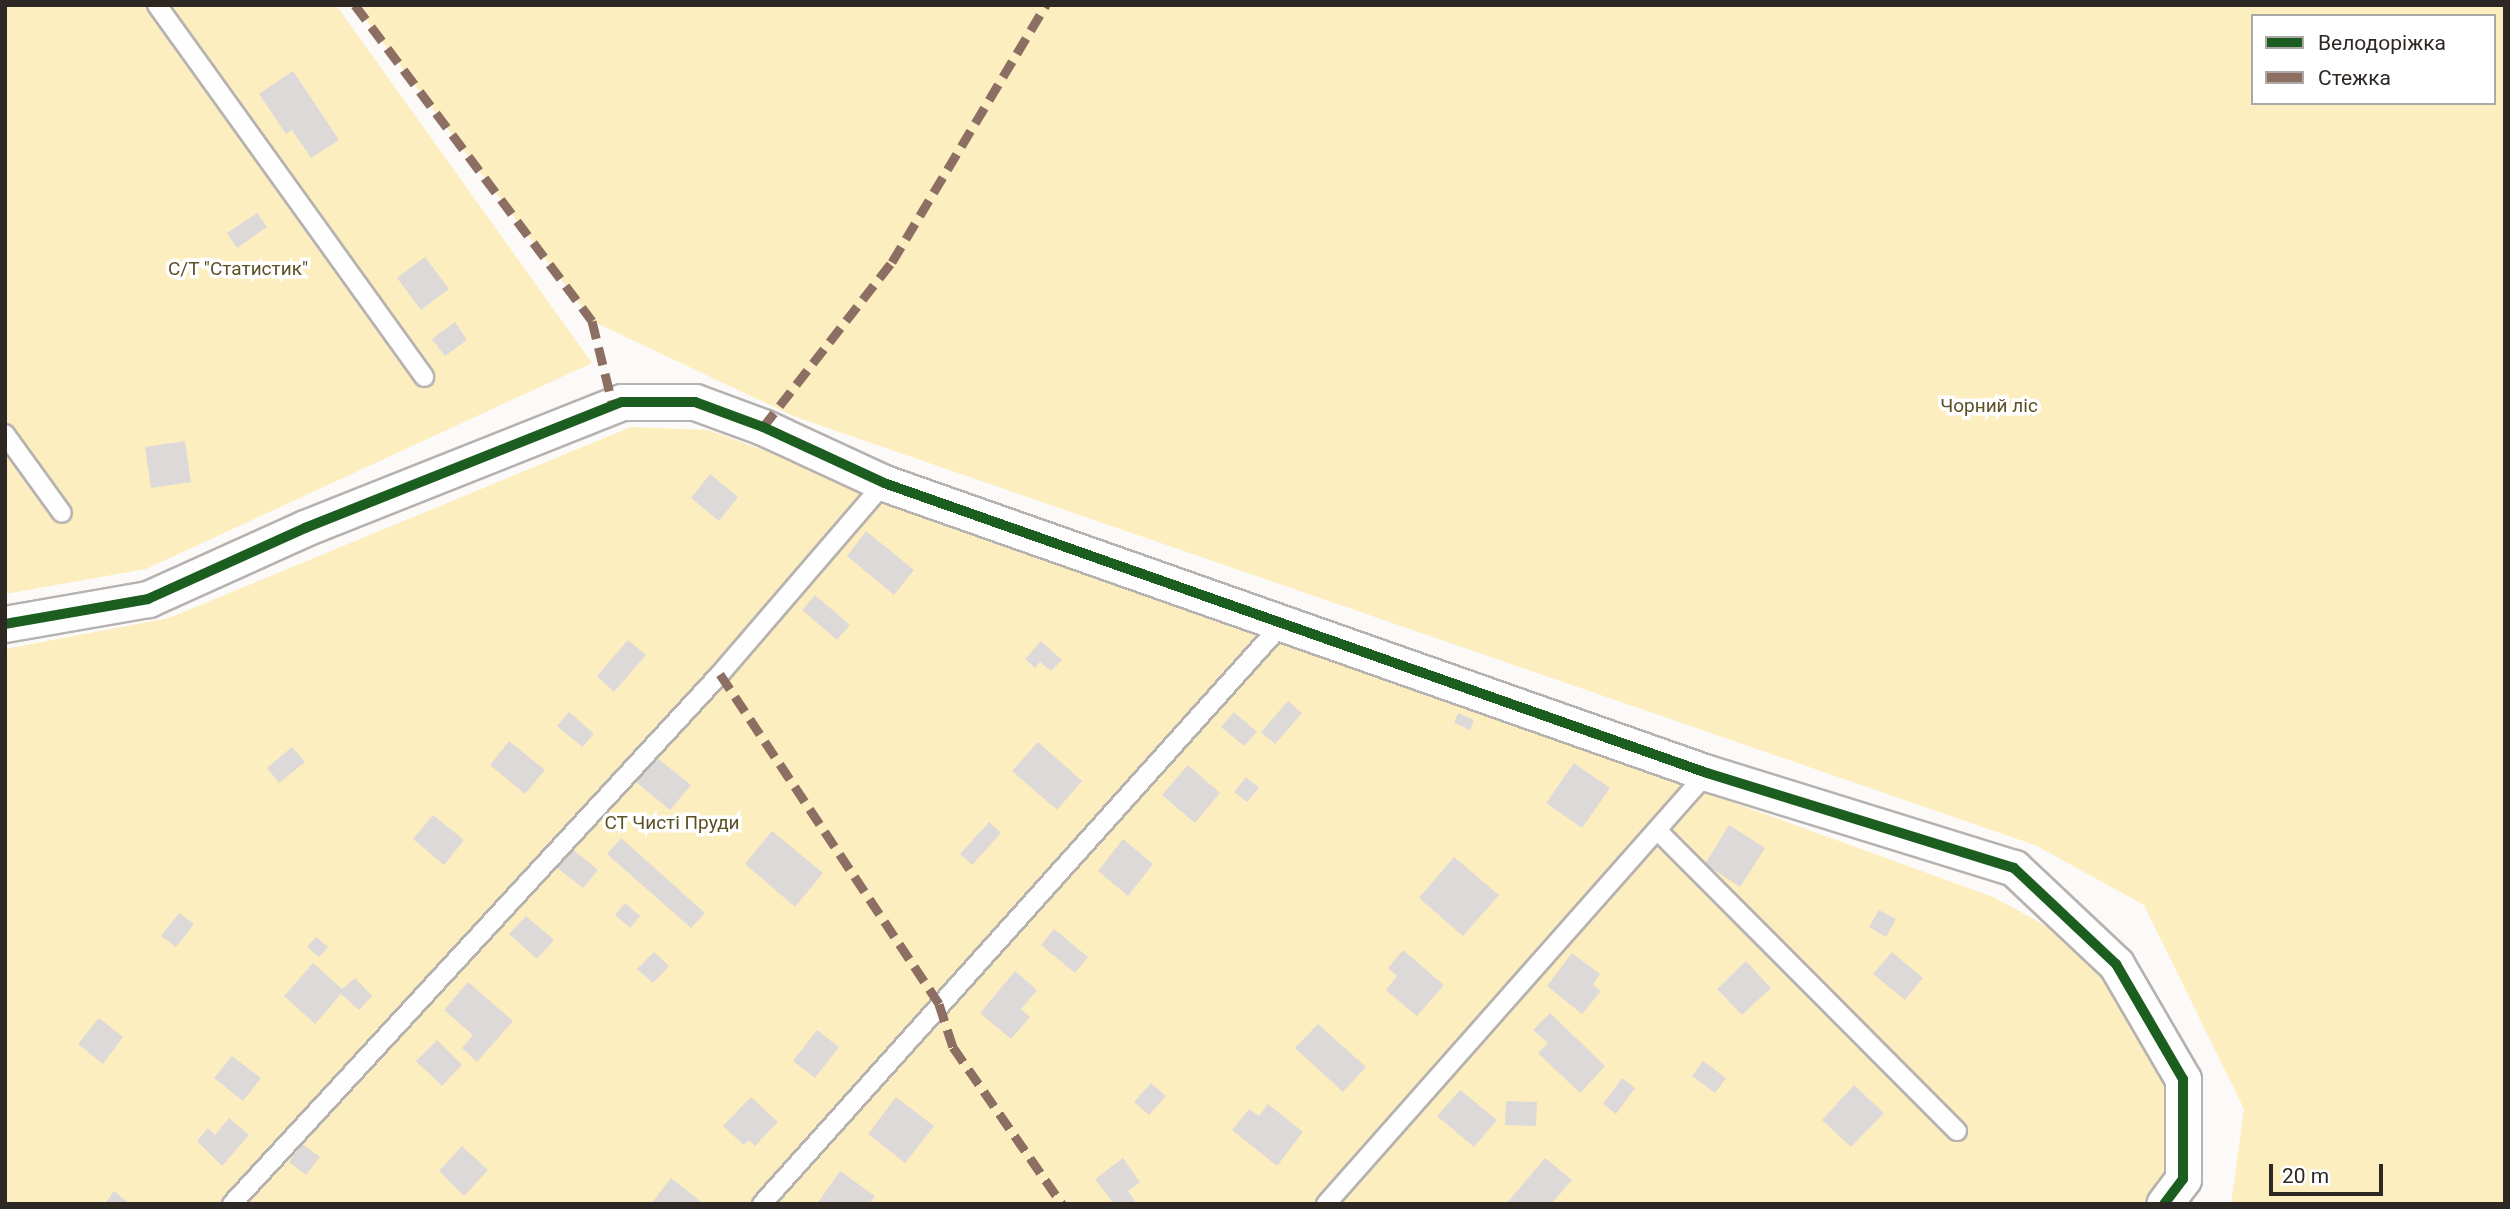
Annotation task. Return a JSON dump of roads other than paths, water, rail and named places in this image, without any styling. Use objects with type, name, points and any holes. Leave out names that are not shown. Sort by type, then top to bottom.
[{"type":"street","points":[[5,624],[148,599],[305,528],[622,402],[695,402],[763,427],[884,483],[1282,624],[1707,773],[2014,868],[2116,964],[2183,1079],[2183,1179],[2164,1204]]},
{"type":"lane","points":[[156,5],[424,377]]},
{"type":"lane","points":[[5,434],[62,513]]},
{"type":"lane","points":[[232,1204],[720,674],[884,483]]},
{"type":"lane","points":[[762,1204],[1282,624]]},
{"type":"lane","points":[[1326,1204],[1707,773]]},
{"type":"lane","points":[[1657,830],[1957,1131]]},
{"type":"park label","name":"С/Т \"Статистик\"","points":[[238,269]]},
{"type":"park label","name":"Чорний ліс","points":[[1989,406]]},
{"type":"park label","name":"СТ Чисті Пруди","points":[[672,823]]}]
